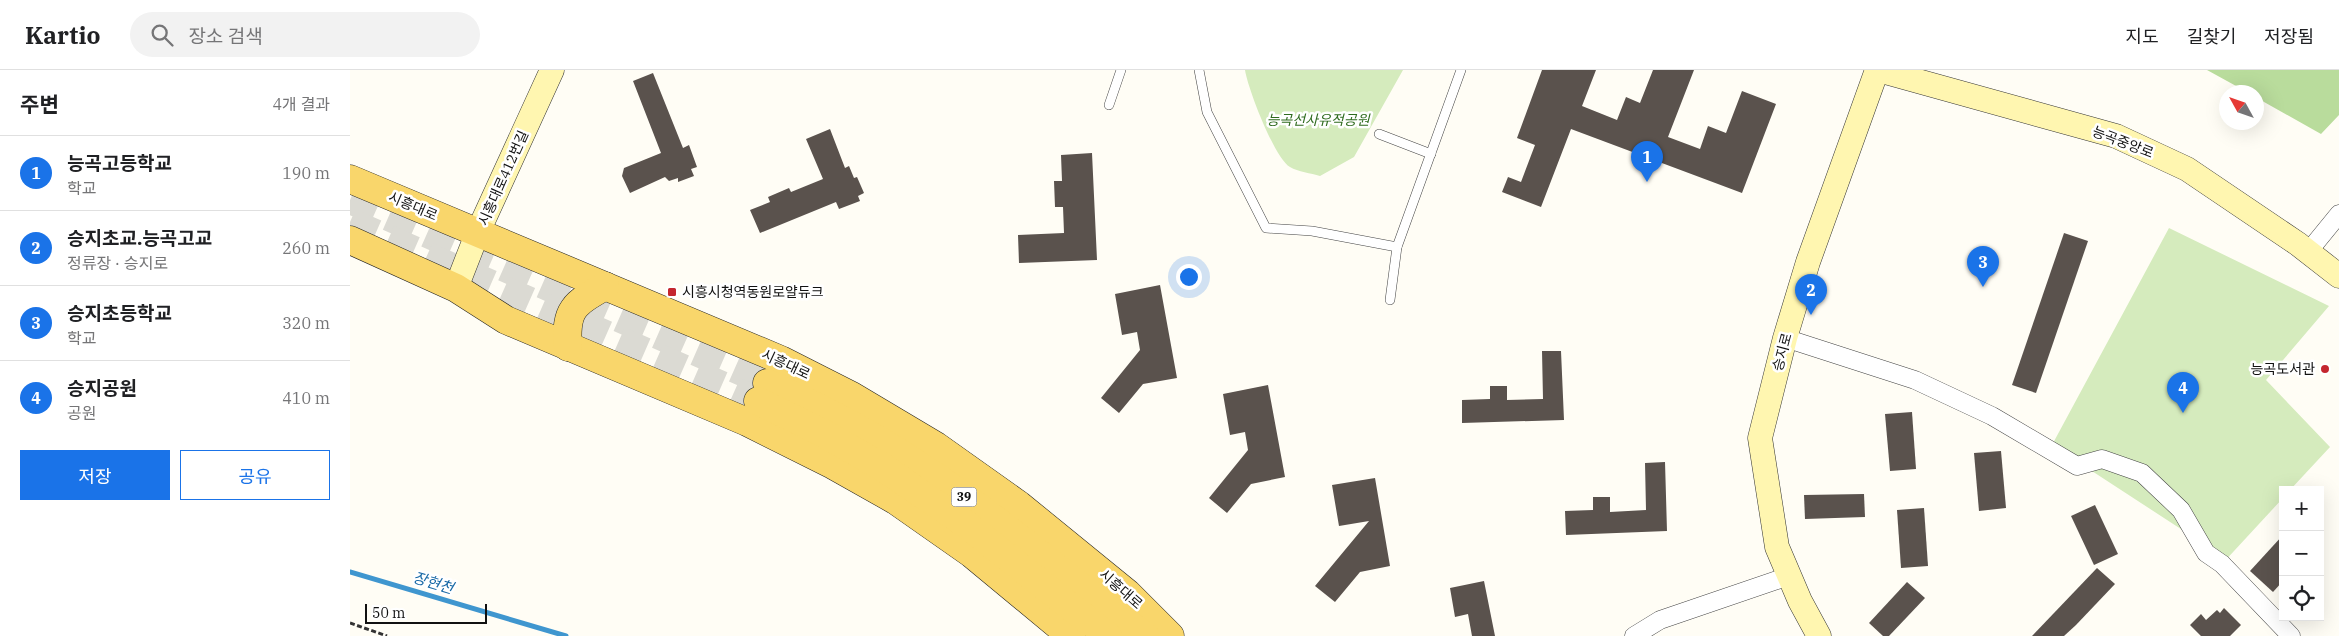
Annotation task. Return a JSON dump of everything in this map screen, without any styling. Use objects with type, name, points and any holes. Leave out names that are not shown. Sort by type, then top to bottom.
[{"type":"main road","name":"시흥대로","points":[[350,179],[477,234],[781,360],[852,396],[936,446],[1019,505],[1127,593],[1158,631]]},
{"type":"main road","points":[[350,240],[456,288],[506,320],[747,422],[833,465],[895,500],[972,554],[1071,636]]},
{"type":"main road","points":[[568,346],[566,326],[573,308],[605,286]]},
{"type":"main road","name":"시흥대로","points":[[1108,636],[967,525],[884,468],[823,433],[762,392],[834,414],[897,450],[1158,631]]},
{"type":"street","name":"시흥대로412번길","points":[[456,288],[477,234],[552,70]]},
{"type":"street","name":"능곡중앙로","points":[[1877,70],[2116,136],[2187,168],[2308,252],[2339,276]]},
{"type":"street","name":"승지로","points":[[1819,636],[1789,576],[1777,547],[1760,438],[1785,338],[1808,262],[1877,70]]},
{"type":"street","points":[[2308,252],[2339,214]]},
{"type":"street","points":[[1785,338],[1915,380],[1992,416],[2077,466],[2102,459],[2142,473],[2181,510],[2206,553],[2222,564],[2291,636]]},
{"type":"street","points":[[1634,636],[1660,620],[1789,576]]},
{"type":"street","points":[[1158,631],[1185,636]]},
{"type":"lane","points":[[1109,105],[1121,70]]},
{"type":"lane","points":[[1199,70],[1207,112],[1266,228],[1312,231],[1397,247]]},
{"type":"lane","points":[[1390,300],[1397,247],[1461,70]]},
{"type":"lane","points":[[1379,134],[1431,154]]},
{"type":"path","points":[[350,623],[387,636]]},
{"type":"green space","name":"능곡선사유적공원","points":[[1245,70],[1403,70],[1354,157],[1320,176],[1293,169],[1284,161],[1263,122],[1251,92]]},
{"type":"green space","points":[[2207,70],[2339,70],[2339,115],[2321,134],[2264,102],[2264,85],[2234,85]]},
{"type":"green space","points":[[2169,228],[2329,306],[2266,380],[2330,447],[2294,486],[2279,486],[2279,502],[2222,564],[2210,548],[2052,445]]},
{"type":"building","points":[[1542,70],[1596,70],[1582,106],[1617,120],[1626,97],[1640,103],[1653,70],[1694,70],[1668,137],[1700,149],[1708,126],[1726,133],[1742,91],[1776,104],[1742,193],[1571,129],[1541,207],[1502,192],[1508,177],[1521,182],[1535,145],[1517,138]]},
{"type":"building","points":[[653,73],[683,148],[689,145],[697,167],[691,169],[694,176],[678,182],[678,178],[669,181],[665,177],[630,193],[622,176],[624,168],[661,153],[633,81]]},
{"type":"building","points":[[830,129],[845,168],[849,166],[854,178],[857,177],[864,193],[858,196],[860,201],[839,209],[836,202],[760,233],[750,210],[770,202],[768,197],[789,188],[791,192],[823,179],[806,139]]},
{"type":"building","points":[[1092,153],[1097,260],[1019,263],[1018,235],[1064,233],[1063,207],[1055,207],[1054,181],[1062,181],[1061,155]]},
{"type":"building","points":[[2064,233],[2088,241],[2036,393],[2012,385]]},
{"type":"building","points":[[1160,285],[1177,378],[1143,384],[1119,413],[1101,398],[1140,350],[1137,332],[1122,335],[1115,294]]},
{"type":"building","points":[[1542,351],[1561,351],[1564,420],[1462,423],[1462,400],[1490,399],[1490,386],[1507,386],[1507,400],[1543,399]]},
{"type":"building","points":[[1268,385],[1285,477],[1251,484],[1227,513],[1209,498],[1248,450],[1245,432],[1230,435],[1223,394]]},
{"type":"building","points":[[1912,412],[1916,469],[1890,471],[1885,414]]},
{"type":"building","points":[[2001,451],[2006,508],[1979,511],[1974,453]]},
{"type":"building","points":[[1665,462],[1667,531],[1566,535],[1565,511],[1593,510],[1593,497],[1610,497],[1610,512],[1646,510],[1645,463]]},
{"type":"building","points":[[1375,478],[1390,566],[1360,572],[1335,602],[1315,586],[1369,521],[1339,526],[1332,485]]},
{"type":"building","points":[[1864,494],[1865,517],[1805,519],[1804,495]]},
{"type":"building","points":[[2095,505],[2118,554],[2094,565],[2071,516]]},
{"type":"building","points":[[1924,508],[1928,566],[1901,568],[1897,510]]},
{"type":"building","points":[[2279,539],[2279,585],[2273,592],[2250,571]]},
{"type":"building","points":[[2097,568],[2115,584],[2076,625],[2064,636],[2032,636]]},
{"type":"building","points":[[1484,581],[1495,636],[1472,636],[1468,614],[1455,617],[1450,588]]},
{"type":"building","points":[[1907,582],[1925,598],[1889,636],[1883,636],[1869,623]]},
{"type":"building","points":[[2224,608],[2241,625],[2230,636],[2201,636],[2190,625],[2201,614],[2206,620],[2217,610],[2220,613]]},
{"type":"waterway","name":"장현천","points":[[350,572],[566,636]]},
{"type":"tunnel","points":[[350,200],[767,383]]},
{"type":"tunnel","points":[[350,222],[758,401]]},
{"type":"place","name":"능곡고등학교","points":[[1647,182]]},
{"type":"place","name":"승지초등학교","points":[[1983,287]]},
{"type":"place","name":"시흥시청역동원로얄듀크","points":[[672,292]]},
{"type":"place","name":"승지초교.능곡고교","points":[[1811,315]]},
{"type":"place","name":"능곡도서관","points":[[2325,369]]},
{"type":"place","name":"승지공원","points":[[2183,413]]}]
